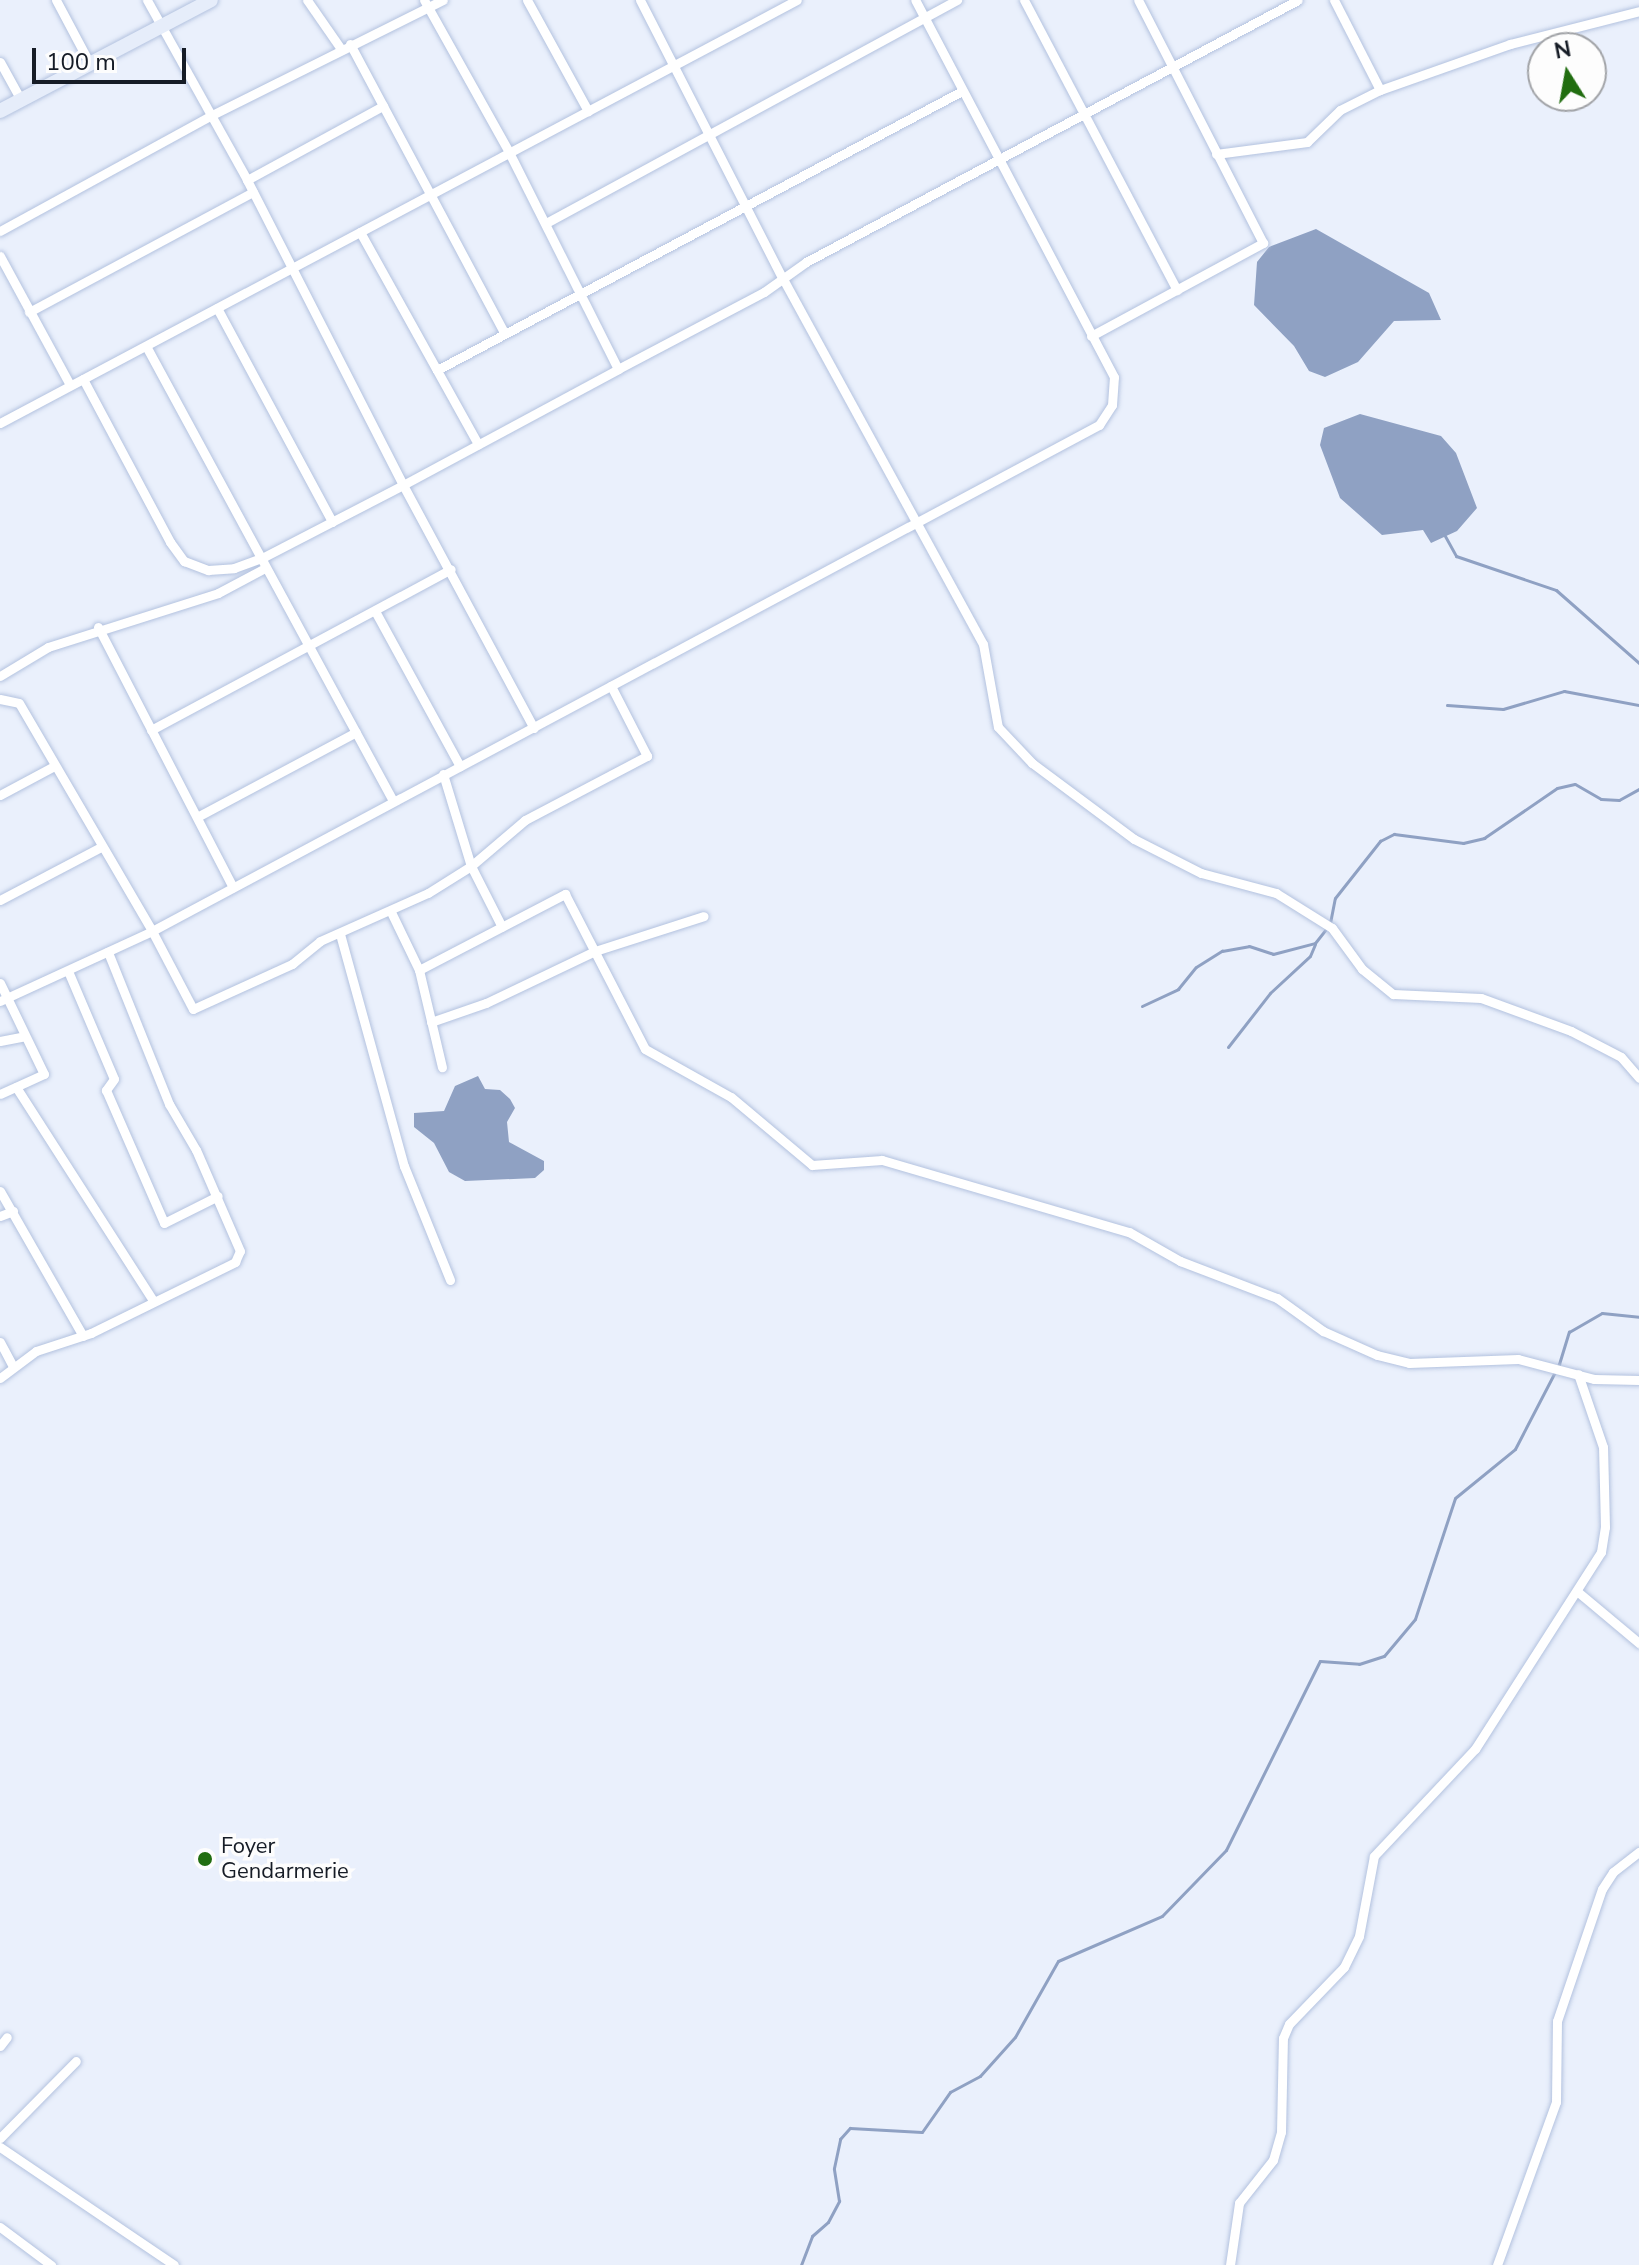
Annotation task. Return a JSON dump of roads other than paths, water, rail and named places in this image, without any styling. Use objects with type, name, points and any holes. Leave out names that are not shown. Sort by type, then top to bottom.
[{"type":"street","points":[[56,0],[90,64]]},
{"type":"street","points":[[147,0],[247,180],[403,485],[534,728]]},
{"type":"street","points":[[0,111],[211,0]]},
{"type":"street","points":[[307,0],[345,46],[383,106],[504,332]]},
{"type":"street","points":[[0,231],[212,115],[426,4],[443,0]]},
{"type":"street","points":[[527,0],[588,111]]},
{"type":"street","points":[[640,0],[677,66],[709,136],[782,277],[983,644],[998,727],[1032,763],[1134,839],[1201,873],[1276,893],[1332,928],[1362,969],[1393,994],[1481,998],[1571,1031],[1621,1057],[1639,1078]]},
{"type":"street","points":[[0,423],[797,0]]},
{"type":"street","points":[[4,1000],[152,931],[534,728],[915,519],[1099,425],[1112,405],[1114,377],[915,0]]},
{"type":"street","points":[[546,223],[957,0]]},
{"type":"street","points":[[1024,0],[1177,290]]},
{"type":"street","points":[[1091,336],[1263,243],[1138,0]]},
{"type":"street","points":[[0,676],[48,647],[98,627],[218,593],[332,522],[1298,0]]},
{"type":"street","points":[[1334,0],[1380,90]]},
{"type":"street","points":[[426,4],[509,152],[618,369]]},
{"type":"street","points":[[1216,154],[1307,142],[1340,110],[1380,90],[1510,44],[1639,11]]},
{"type":"street","points":[[0,62],[21,100]]},
{"type":"street","points":[[437,370],[580,291],[962,91]]},
{"type":"street","points":[[247,180],[383,106]]},
{"type":"street","points":[[29,312],[253,192]]},
{"type":"street","points":[[360,232],[478,444]]},
{"type":"street","points":[[0,256],[70,385]]},
{"type":"street","points":[[217,308],[332,522]]},
{"type":"street","points":[[146,346],[265,563],[307,649],[393,801]]},
{"type":"street","points":[[83,379],[184,561],[208,570],[265,563]]},
{"type":"street","points":[[151,730],[451,569]]},
{"type":"street","points":[[375,611],[460,766]]},
{"type":"street","points":[[98,627],[233,887]]},
{"type":"street","points":[[0,699],[19,703],[152,931],[193,1009],[292,964],[320,941],[391,912],[471,866],[525,820],[647,756],[611,686]]},
{"type":"street","points":[[197,817],[356,732]]},
{"type":"street","points":[[0,795],[54,766]]},
{"type":"street","points":[[443,774],[471,866],[502,927]]},
{"type":"street","points":[[0,900],[101,847]]},
{"type":"street","points":[[419,970],[565,894],[645,1049],[731,1097],[812,1165],[882,1160],[1129,1232],[1180,1261],[1277,1298],[1323,1331],[1377,1355],[1409,1363],[1518,1359],[1578,1374],[1639,1380]]},
{"type":"street","points":[[391,912],[419,970],[442,1067]]},
{"type":"street","points":[[431,1022],[595,951],[704,916]]},
{"type":"street","points":[[340,934],[404,1166],[450,1280]]},
{"type":"street","points":[[0,1378],[36,1351],[83,1336],[235,1262],[238,1237],[169,1104],[108,952]]},
{"type":"street","points":[[68,971],[114,1079],[106,1090],[164,1223],[218,1196]]},
{"type":"street","points":[[0,983],[4,1000],[44,1074],[0,1094]]},
{"type":"street","points":[[0,1041],[25,1036]]},
{"type":"street","points":[[16,1087],[154,1302]]},
{"type":"street","points":[[0,1191],[83,1336]]},
{"type":"street","points":[[0,1216],[13,1211]]},
{"type":"street","points":[[0,1342],[13,1366]]},
{"type":"street","points":[[1230,2265],[1239,2203],[1273,2160],[1281,2132],[1283,2038],[1289,2024],[1344,1967],[1359,1936],[1374,1856],[1475,1749],[1601,1552],[1605,1527],[1603,1447],[1578,1374]]},
{"type":"street","points":[[1578,1592],[1639,1643]]},
{"type":"street","points":[[1497,2265],[1556,2102],[1557,2021],[1602,1889],[1613,1872],[1639,1852]]},
{"type":"street","points":[[0,2046],[7,2037]]},
{"type":"street","points":[[0,2138],[76,2061]]},
{"type":"street","points":[[0,2147],[174,2265]]},
{"type":"street","points":[[0,2227],[51,2265]]},
{"type":"water","points":[[1316,229],[1429,293],[1441,320],[1394,321],[1358,362],[1325,377],[1309,371],[1294,346],[1254,305],[1257,262],[1269,247]]},
{"type":"water","points":[[1360,414],[1441,436],[1456,453],[1477,508],[1457,531],[1431,543],[1423,530],[1382,535],[1340,498],[1320,445],[1324,428]]},
{"type":"water","points":[[478,1076],[485,1089],[500,1090],[510,1099],[515,1108],[507,1122],[509,1142],[544,1161],[544,1170],[535,1178],[465,1181],[449,1172],[434,1143],[414,1127],[414,1113],[444,1111],[455,1086]]},
{"type":"waterway","points":[[1445,536],[1456,556],[1556,590],[1639,663]]},
{"type":"waterway","points":[[1447,705],[1503,709],[1564,691],[1639,705]]},
{"type":"waterway","points":[[1330,923],[1335,898],[1380,841],[1394,834],[1463,843],[1484,838],[1557,788],[1575,784],[1601,799],[1619,800],[1639,789]]},
{"type":"waterway","points":[[1142,1006],[1178,989],[1196,967],[1222,951],[1249,946],[1273,954],[1315,943],[1326,929]]},
{"type":"waterway","points":[[1228,1047],[1270,993],[1310,956],[1315,944]]},
{"type":"waterway","points":[[801,2265],[812,2236],[828,2222],[839,2201],[834,2168],[840,2139],[850,2128],[922,2132],[950,2092],[980,2076],[1015,2037],[1058,1961],[1162,1916],[1226,1850],[1320,1661],[1359,1664],[1384,1656],[1415,1619],[1455,1498],[1515,1449],[1559,1364],[1569,1332],[1602,1313],[1639,1317]]},
{"type":"place","name":"Foyer Gendarmerie","points":[[205,1859]]}]
